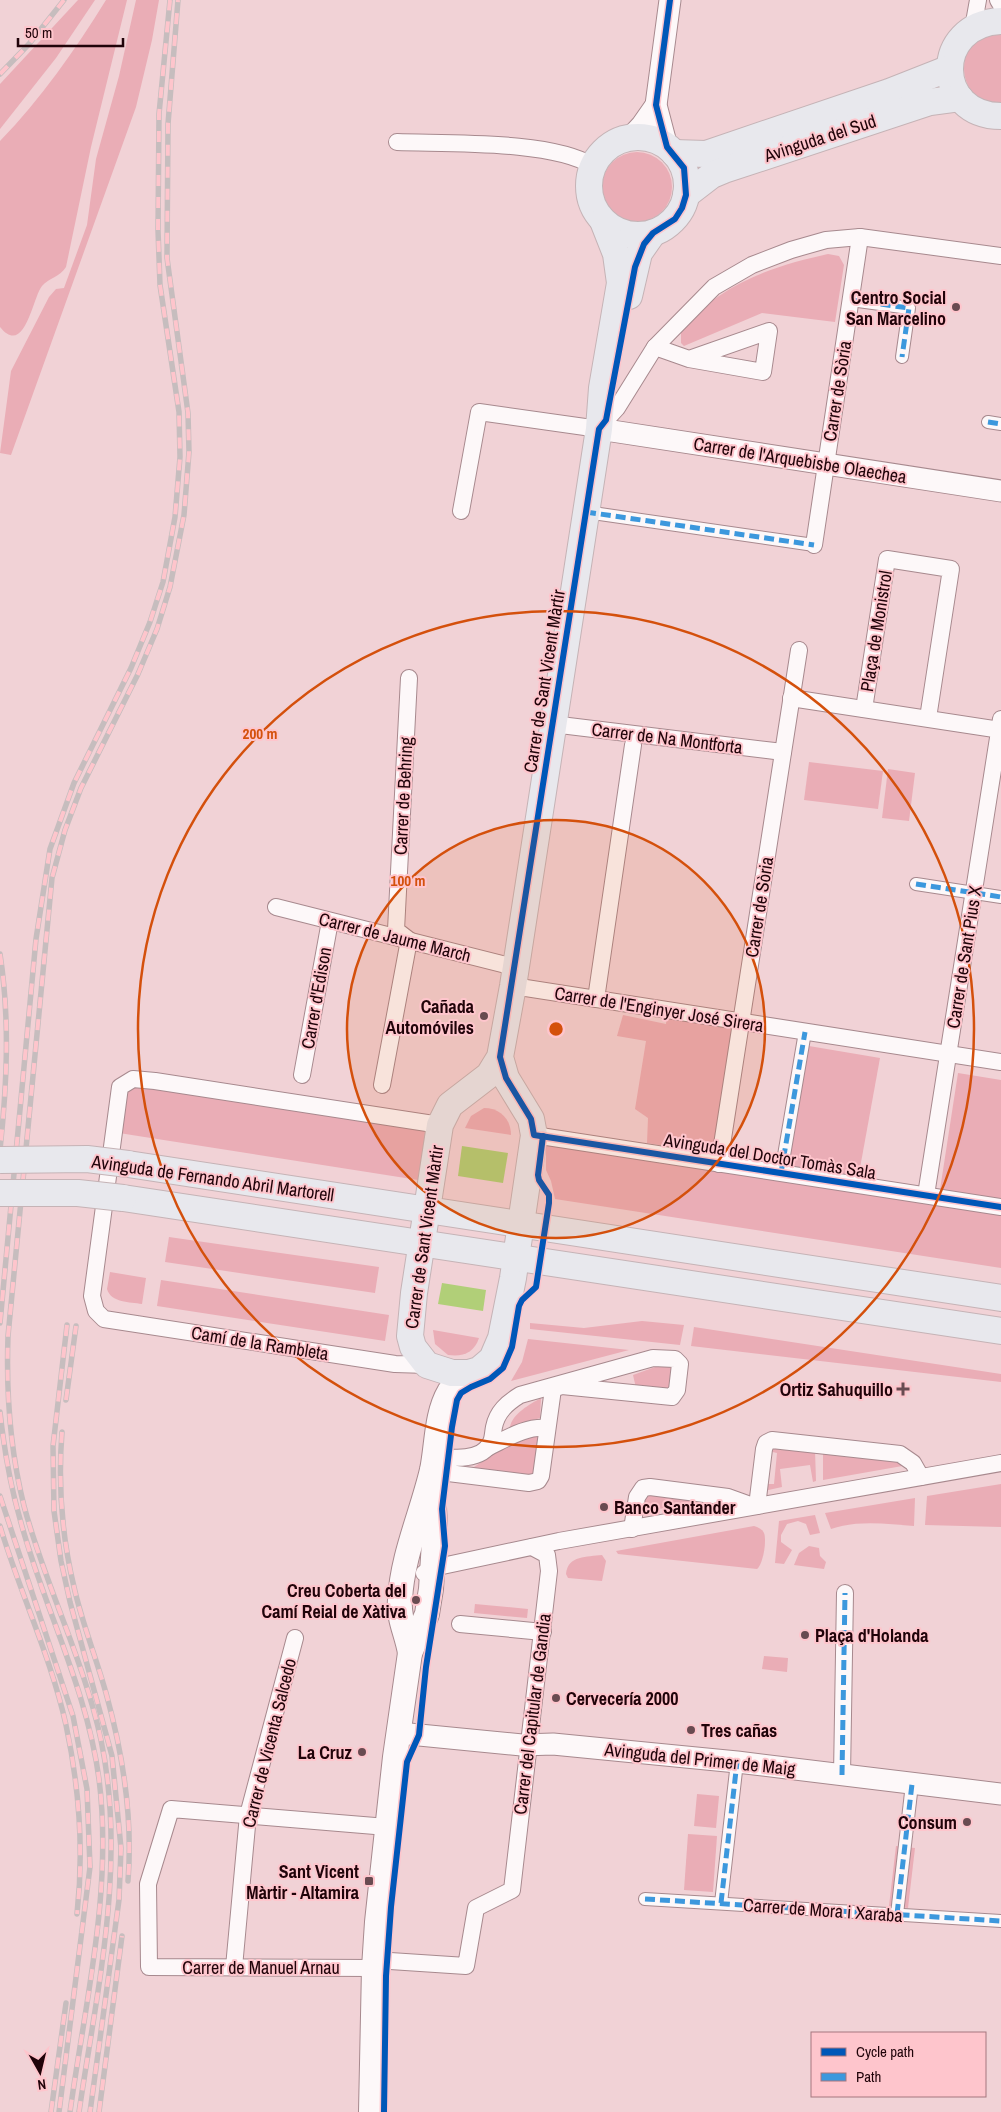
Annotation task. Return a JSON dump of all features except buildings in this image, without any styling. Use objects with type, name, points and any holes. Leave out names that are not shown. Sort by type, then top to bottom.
[{"type":"main road","points":[[1001,21],[982,24],[973,28],[958,41],[954,49],[950,68],[952,84],[960,98],[980,113],[1001,116]]},
{"type":"main road","name":"Avinguda del Sud","points":[[670,150],[706,154],[889,92],[950,68]]},
{"type":"main road","name":"Avinguda del Sud","points":[[686,195],[712,175],[724,170],[930,102],[960,98]]},
{"type":"main road","points":[[630,138],[649,138],[670,150],[684,168],[686,195],[682,208],[675,219],[653,233],[640,236],[626,234],[613,229],[603,221],[590,199],[588,182],[593,166],[608,147],[630,138]]},
{"type":"main road","name":"Carrer de Sant Vicent Màrtir","points":[[603,221],[616,254],[620,283],[602,388],[603,425]]},
{"type":"main road","name":"Carrer de Sant Vicent Màrtir","points":[[444,1405],[436,1381],[427,1365],[413,1347],[410,1336],[426,1210],[445,1115],[489,1076],[500,1057],[586,512],[635,267],[644,244],[653,233]]},
{"type":"main road","name":"Carrer de Sant Vicent Màrtir","points":[[371,2112],[374,1964],[387,1827],[410,1652],[427,1614],[422,1580],[433,1464],[444,1405],[449,1392],[456,1383],[479,1370],[492,1359],[498,1349],[516,1257],[534,1133],[531,1119],[506,1078],[500,1057]]},
{"type":"main road","points":[[445,1115],[479,1094],[494,1092],[505,1096],[520,1111],[534,1133]]},
{"type":"main road","name":"Avinguda de Fernando Abril Martorell","points":[[0,1160],[87,1159],[426,1210]]},
{"type":"main road","name":"Avinguda de Fernando Abril Martorell","points":[[0,1193],[78,1193],[123,1198],[516,1257]]},
{"type":"main road","points":[[426,1210],[1001,1298]]},
{"type":"main road","points":[[516,1257],[1001,1331]]},
{"type":"main road","points":[[427,1365],[452,1373],[469,1373],[479,1370]]},
{"type":"main road","name":"Carrer de Sant Vicent Màrtir","points":[[410,1652],[400,1612],[422,1580],[434,1508],[433,1464]]},
{"type":"main road","points":[[400,1612],[403,1619],[412,1624],[423,1620],[427,1614]]},
{"type":"street","points":[[670,0],[656,105],[670,150]]},
{"type":"street","points":[[973,28],[978,0]]},
{"type":"street","points":[[998,0],[1001,5]]},
{"type":"street","points":[[630,138],[656,105]]},
{"type":"street","points":[[397,142],[524,147],[581,158],[593,166]]},
{"type":"street","points":[[461,511],[479,412],[603,425],[617,408],[655,347],[714,287],[752,265],[791,250],[826,240],[860,237],[1001,256]]},
{"type":"street","name":"Carrer de Sòria","points":[[814,545],[860,237]]},
{"type":"street","points":[[851,300],[909,308],[902,356]]},
{"type":"street","points":[[655,347],[689,359]]},
{"type":"street","name":"Carrer de l'Arquebisbe Olaechea","points":[[603,425],[826,464],[1001,491]]},
{"type":"street","points":[[586,512],[814,545]]},
{"type":"street","name":"Plaça de Monistrol","points":[[864,709],[887,559],[951,569],[928,718]]},
{"type":"street","name":"Carrer de Sòria","points":[[719,1164],[798,650]]},
{"type":"street","name":"Carrer de Behring","points":[[409,678],[396,930],[409,940]]},
{"type":"street","points":[[791,698],[928,718],[1000,726]]},
{"type":"street","name":"Carrer de Na Montforta","points":[[552,724],[783,752]]},
{"type":"street","name":"Carrer de Sant Pius X","points":[[926,1196],[1000,726]]},
{"type":"street","points":[[596,999],[633,745]]},
{"type":"street","points":[[916,884],[1001,897]]},
{"type":"street","name":"Carrer de Jaume March","points":[[276,907],[409,940],[513,977]]},
{"type":"street","name":"Carrer d'Edison","points":[[302,1075],[330,921]]},
{"type":"street","points":[[382,1085],[409,940]]},
{"type":"street","name":"Carrer de l'Enginyer José Sirera","points":[[513,977],[596,999],[1001,1062]]},
{"type":"street","points":[[781,1174],[805,1032]]},
{"type":"street","name":"Camí de la Rambleta","points":[[427,1365],[395,1364],[104,1319],[96,1311],[92,1296],[120,1087],[133,1079],[445,1115]]},
{"type":"street","name":"Avinguda del Doctor Tomàs Sala","points":[[534,1133],[781,1174],[1001,1207]]},
{"type":"street","points":[[433,1464],[534,1482],[541,1476],[551,1392],[557,1386],[672,1397],[677,1390],[680,1364],[675,1359],[653,1358],[520,1395],[507,1404],[496,1418],[491,1443],[487,1448]]},
{"type":"street","points":[[433,1464],[466,1458],[520,1432],[537,1427],[547,1428]]},
{"type":"street","points":[[755,1506],[764,1448],[772,1440],[900,1454],[913,1463],[921,1477]]},
{"type":"street","points":[[422,1580],[532,1547],[1001,1463]]},
{"type":"street","points":[[632,1529],[636,1497],[643,1488],[650,1487],[728,1497],[755,1506]]},
{"type":"street","name":"Carrer del Capitular de Gandia","points":[[374,1964],[466,1966],[476,1908],[512,1890],[549,1561],[547,1555],[532,1547]]},
{"type":"street","points":[[842,1775],[845,1593]]},
{"type":"street","points":[[460,1624],[542,1632]]},
{"type":"street","name":"Carrer de Vicenta Salcedo","points":[[234,1967],[248,1815],[295,1638]]},
{"type":"street","name":"Avinguda del Primer de Maig","points":[[399,1733],[529,1744],[553,1744],[737,1762],[1001,1794]]},
{"type":"street","points":[[721,1903],[737,1762]]},
{"type":"street","points":[[897,1914],[912,1784]]},
{"type":"street","name":"Carrer de Manuel Arnau","points":[[248,1815],[170,1810],[148,1884],[149,1967],[374,1964]]},
{"type":"street","points":[[248,1815],[387,1827]]},
{"type":"street","name":"Carrer de Mora i Xaraba","points":[[644,1898],[1001,1921]]},
{"type":"shaded area","points":[[78,0],[95,0],[56,58],[0,129],[0,84]]},
{"type":"shaded area","points":[[106,0],[127,0],[91,147],[66,267],[61,273],[42,286],[22,330],[16,335],[9,335],[0,327],[0,141],[57,74]]},
{"type":"shaded area","points":[[136,0],[159,0],[152,40],[136,107],[11,455],[0,453],[11,371],[49,297],[56,289],[64,288],[87,225],[96,159],[119,76]]},
{"type":"shaded area","points":[[1001,34],[1001,103],[984,100],[975,95],[966,81],[964,64],[969,49],[975,42],[982,38]]},
{"type":"shaded area","points":[[630,152],[644,152],[657,157],[667,167],[672,180],[672,194],[667,207],[657,217],[644,222],[630,222],[617,217],[607,207],[602,194],[602,180],[607,167],[617,157]]},
{"type":"shaded area","points":[[828,254],[839,256],[844,265],[835,322],[762,313],[684,346],[681,343],[681,331],[712,301],[729,290],[767,272]]},
{"type":"shaded area","points":[[809,762],[883,771],[878,809],[804,800]]},
{"type":"shaded area","points":[[888,769],[915,773],[909,821],[882,818]]},
{"type":"shaded area","points":[[623,1015],[666,1024],[667,1015],[730,1024],[735,1031],[716,1153],[709,1158],[700,1157],[701,1152],[647,1143],[648,1118],[635,1109],[646,1041],[617,1036]]},
{"type":"shaded area","points":[[803,1045],[880,1058],[858,1179],[782,1168]]},
{"type":"shaded area","points":[[958,1073],[1001,1080],[1001,1205],[939,1196]]},
{"type":"shaded area","points":[[140,1082],[427,1128],[418,1180],[119,1133],[125,1095]]},
{"type":"shaded area","points":[[484,1108],[500,1112],[507,1119],[511,1135],[465,1128],[471,1116]]},
{"type":"shaded area","points":[[546,1142],[1001,1212],[1001,1268],[555,1199],[551,1181],[546,1170]]},
{"type":"shaded area","points":[[462,1146],[508,1153],[503,1183],[458,1176]]},
{"type":"shaded area","points":[[169,1237],[379,1267],[375,1293],[165,1262]]},
{"type":"shaded area","points":[[110,1272],[146,1278],[142,1304],[122,1301],[109,1294],[107,1289]]},
{"type":"shaded area","points":[[161,1280],[389,1315],[385,1341],[157,1306]]},
{"type":"shaded area","points":[[442,1283],[486,1290],[483,1311],[438,1304]]},
{"type":"shaded area","points":[[642,1321],[684,1325],[680,1345],[530,1329],[530,1323],[584,1328]]},
{"type":"shaded area","points":[[694,1327],[1001,1374],[1001,1382],[691,1346]]},
{"type":"shaded area","points":[[433,1330],[479,1338],[474,1347],[467,1353],[448,1355],[435,1344]]},
{"type":"shaded area","points":[[528,1339],[629,1350],[511,1381],[522,1362]]},
{"type":"shaded area","points":[[666,1363],[673,1366],[670,1390],[636,1388],[633,1375]]},
{"type":"shaded area","points":[[541,1398],[540,1418],[510,1427],[511,1422],[518,1414]]},
{"type":"shaded area","points":[[536,1435],[539,1437],[534,1475],[529,1478],[471,1469],[501,1449]]},
{"type":"shaded area","points":[[769,1447],[815,1450],[816,1481],[813,1482],[810,1465],[780,1469],[782,1487],[764,1491],[765,1484],[774,1484],[777,1453],[768,1451]]},
{"type":"shaded area","points":[[823,1452],[882,1458],[908,1465],[823,1480]]},
{"type":"shaded area","points":[[1001,1484],[1001,1527],[925,1525],[927,1496]]},
{"type":"shaded area","points":[[652,1493],[655,1496],[712,1501],[639,1512],[640,1498]]},
{"type":"shaded area","points":[[915,1498],[914,1526],[851,1524],[831,1529],[825,1513]]},
{"type":"shaded area","points":[[815,1515],[820,1533],[810,1535],[806,1524],[798,1521],[787,1524],[781,1535],[781,1542],[792,1550],[784,1564],[775,1563],[779,1521]]},
{"type":"shaded area","points":[[754,1526],[762,1530],[765,1537],[763,1558],[757,1569],[618,1554],[616,1551]]},
{"type":"shaded area","points":[[809,1546],[819,1548],[820,1556],[826,1562],[824,1569],[794,1565],[799,1553]]},
{"type":"shaded area","points":[[602,1555],[606,1561],[602,1581],[568,1578],[566,1574],[568,1568],[574,1560]]},
{"type":"shaded area","points":[[475,1604],[528,1609],[527,1618],[474,1613]]},
{"type":"shaded area","points":[[764,1656],[788,1658],[787,1672],[762,1669]]},
{"type":"shaded area","points":[[697,1794],[719,1796],[716,1828],[694,1826]]},
{"type":"shaded area","points":[[688,1834],[717,1836],[713,1892],[684,1890]]},
{"type":"shaded area","points":[[896,1846],[915,1848],[908,1908],[889,1906]]},
{"type":"railway","points":[[0,74],[29,44],[64,0]]},
{"type":"railway","points":[[0,1323],[36,939],[50,849],[74,783],[131,668],[150,622],[163,582],[175,517],[180,457],[179,412],[160,285],[158,230],[159,114],[170,0]]},
{"type":"railway","points":[[79,2112],[101,1973],[106,1926],[110,1880],[111,1833],[108,1787],[101,1740],[94,1710],[75,1652],[42,1565],[19,1485],[10,1421],[8,1336],[52,878],[65,830],[81,788],[138,674],[157,629],[170,587],[184,515],[189,452],[188,413],[167,258],[168,124],[178,0]]},
{"type":"railway","points":[[0,954],[6,1027],[4,1101],[0,1150]]},
{"type":"railway","points":[[67,1325],[53,1446],[54,1511],[61,1561],[70,1602],[112,1756],[121,1848],[119,1900],[90,2112]]},
{"type":"railway","points":[[66,1400],[76,1326]]},
{"type":"railway","points":[[0,1412],[3,1439],[16,1506],[40,1584],[85,1712],[99,1779],[102,1821],[100,1904],[70,2112]]},
{"type":"railway","points":[[62,1432],[60,1471],[66,1549],[77,1600],[106,1693],[122,1763],[128,1810],[128,1881]]},
{"type":"railway","points":[[0,1496],[73,1716],[87,1789],[90,1867],[59,2112]]},
{"type":"railway","points":[[0,1526],[44,1650],[66,1725],[74,1771],[79,1819],[80,1866],[77,1914]]},
{"type":"railway","points":[[99,2112],[122,1936]]},
{"type":"railway","points":[[51,2112],[66,2003]]},
{"type":"marked path","points":[[851,300],[909,308],[902,357]]},
{"type":"marked path","points":[[988,422],[1001,424]]},
{"type":"marked path","points":[[586,512],[814,545]]},
{"type":"marked path","points":[[916,884],[1001,897]]},
{"type":"marked path","points":[[781,1173],[805,1032]]},
{"type":"marked path","points":[[842,1775],[845,1593]]},
{"type":"marked path","points":[[721,1903],[737,1762]]},
{"type":"marked path","points":[[897,1914],[912,1784]]},
{"type":"marked path","points":[[645,1899],[1001,1921]]},
{"type":"cycle path","points":[[670,0],[656,105],[667,147],[684,168],[686,195],[682,208],[675,219],[653,233],[644,244],[635,267],[606,420],[599,429],[500,1057],[506,1078],[531,1119],[534,1135],[1001,1207]]},
{"type":"cycle path","points":[[384,2112],[386,1976],[391,1907],[407,1762],[419,1735],[426,1667],[445,1546],[442,1509],[452,1427],[457,1400],[461,1393],[490,1379],[503,1368],[512,1347],[519,1306],[522,1300],[536,1287],[549,1203],[549,1195],[539,1180],[538,1175],[543,1136]]},
{"type":"place","name":"Centro Social San Marcelino","points":[[956,307]]},
{"type":"place","name":"Cañada Automóviles","points":[[484,1016]]},
{"type":"place","name":"Ortiz Sahuquillo","points":[[903,1389]]},
{"type":"place","name":"Banco Santander","points":[[604,1507]]},
{"type":"place","name":"Creu Coberta del Camí Reial de Xàtiva","points":[[416,1600]]},
{"type":"place","name":"Plaça d'Holanda","points":[[805,1635]]},
{"type":"place","name":"Cervecería 2000","points":[[556,1698]]},
{"type":"place","name":"Tres cañas","points":[[691,1730]]},
{"type":"place","name":"La Cruz","points":[[362,1752]]},
{"type":"place","name":"Consum","points":[[967,1822]]},
{"type":"place","name":"Sant Vicent Màrtir - Altamira","points":[[369,1881]]}]
